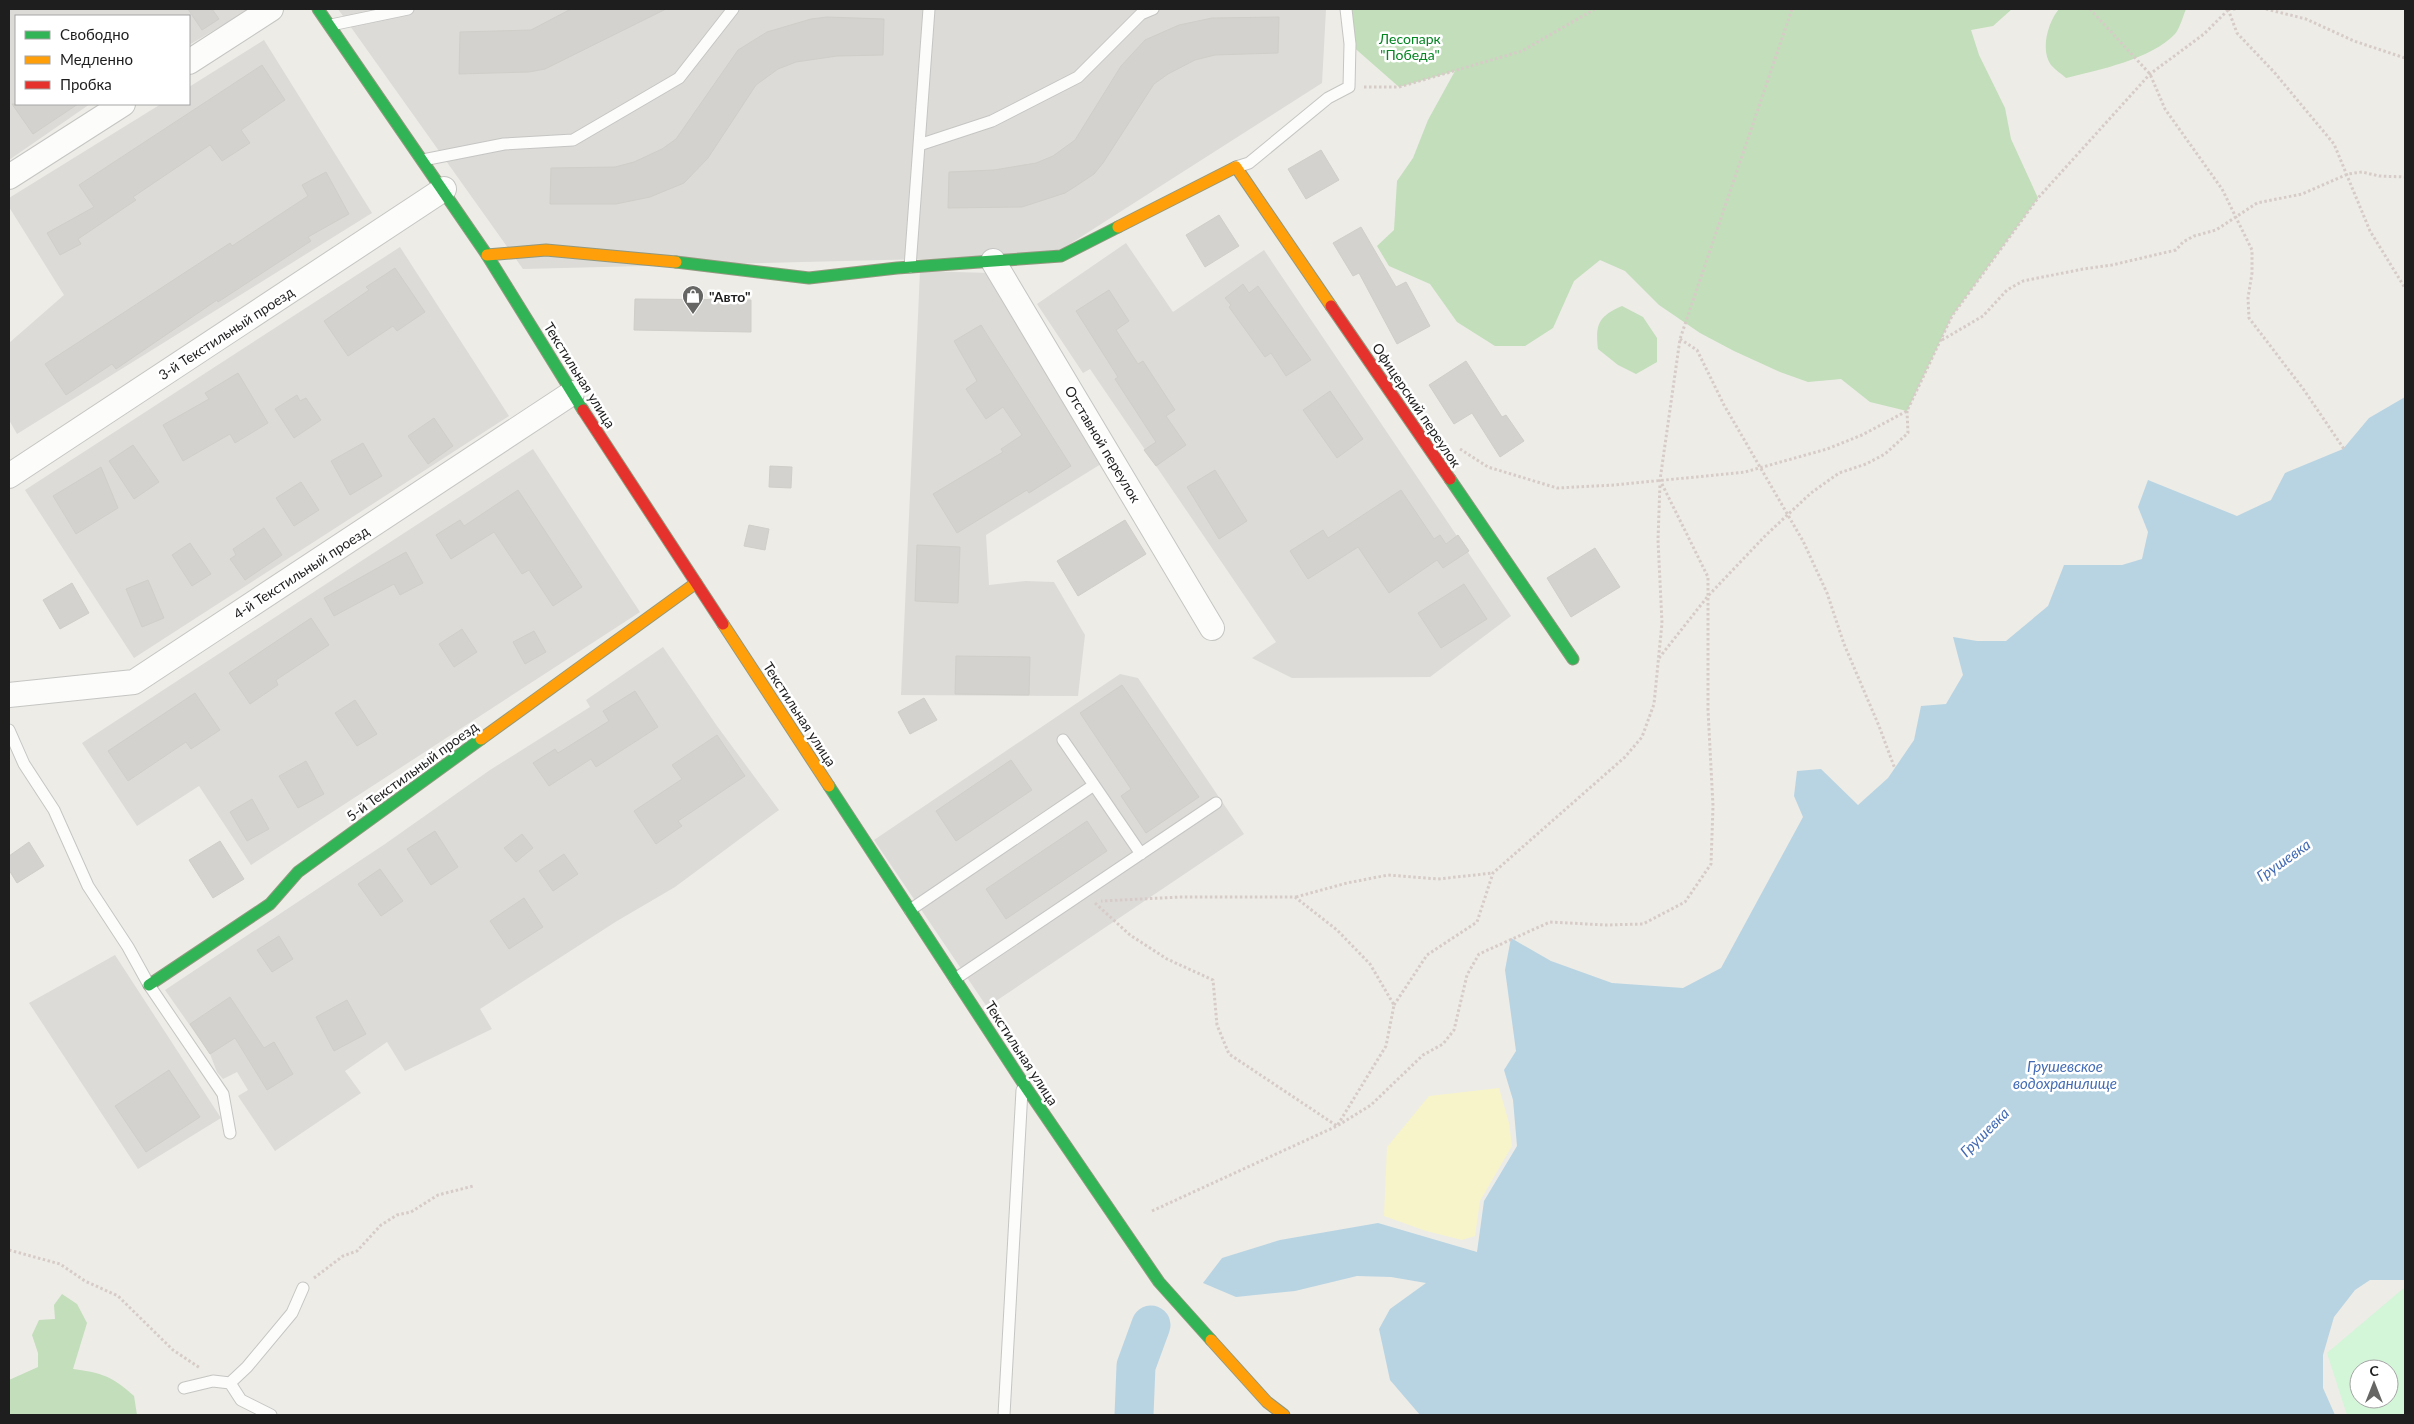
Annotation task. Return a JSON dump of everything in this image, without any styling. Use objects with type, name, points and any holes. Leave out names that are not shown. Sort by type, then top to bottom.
[{"type":"street","points":[[190,61],[271,9]]},
{"type":"street","name":"Текстильная улица","points":[[318,9],[444,189],[572,393],[1023,1083],[1159,1282],[1267,1402],[1284,1415]]},
{"type":"street","points":[[9,177],[121,105]]},
{"type":"street","points":[[487,255],[546,250],[717,266],[809,278],[910,267],[1061,256],[1236,167]]},
{"type":"street","name":"Офицерский переулок","points":[[1236,167],[1573,659]]},
{"type":"street","name":"3-й Текстильный проезд","points":[[9,476],[444,189]]},
{"type":"street","name":"Отставной переулок","points":[[993,261],[1212,628]]},
{"type":"street","name":"4-й Текстильный проезд","points":[[9,695],[76,686],[134,682],[572,393]]},
{"type":"street","name":"5-й Текстильный проезд","points":[[149,985],[182,961],[270,904],[298,872],[696,582]]},
{"type":"lane","points":[[329,26],[408,9]]},
{"type":"lane","points":[[423,160],[504,144],[573,140],[679,78],[733,9]]},
{"type":"lane","points":[[910,267],[929,9]]},
{"type":"lane","points":[[919,145],[992,121],[1078,77],[1141,14],[1153,9]]},
{"type":"lane","points":[[1236,167],[1249,163],[1328,98],[1349,87],[1350,44],[1346,9]]},
{"type":"lane","points":[[9,730],[24,764],[54,810],[88,886],[128,948],[149,985],[223,1094],[230,1133]]},
{"type":"lane","points":[[1063,740],[1141,854]]},
{"type":"lane","points":[[910,910],[1094,785]]},
{"type":"lane","points":[[955,979],[1216,803]]},
{"type":"lane","points":[[1004,1415],[1023,1083]]},
{"type":"lane","points":[[184,1388],[213,1381],[230,1383],[247,1367],[292,1313],[303,1288]]},
{"type":"lane","points":[[230,1383],[241,1400],[271,1415]]},
{"type":"path","points":[[1349,87],[1399,87],[1522,51],[1595,9]]},
{"type":"path","points":[[1336,1126],[1386,1046],[1394,1005],[1427,955],[1477,922],[1493,873],[1626,758],[1642,737],[1654,704],[1662,623],[1658,540],[1660,480],[1680,339],[1792,9]]},
{"type":"path","points":[[2090,9],[2150,74],[2165,109],[2222,189],[2252,250],[2252,272],[2248,298],[2249,318],[2304,390],[2344,449]]},
{"type":"path","points":[[2228,9],[2237,33],[2274,72],[2334,144],[2348,174],[2370,232],[2405,288]]},
{"type":"path","points":[[1658,659],[1708,596],[1811,493],[1839,473],[1866,464],[1885,454],[1908,433],[1907,412],[1952,316],[2038,198],[2150,74],[2204,34],[2228,9],[2237,9]]},
{"type":"path","points":[[2266,9],[2306,19],[2354,41],[2405,58]]},
{"type":"path","points":[[1941,340],[1983,316],[2007,290],[2023,282],[2082,269],[2112,265],[2176,250],[2183,242],[2194,236],[2216,230],[2257,203],[2302,194],[2348,174],[2362,172],[2379,176],[2405,177]]},
{"type":"path","points":[[1680,339],[1697,350],[1724,405],[1803,542],[1827,592],[1844,644],[1895,769]]},
{"type":"path","points":[[1455,446],[1488,467],[1557,488],[1746,472],[1827,449],[1862,435],[1907,412]]},
{"type":"path","points":[[1152,1211],[1336,1126],[1372,1105],[1423,1055],[1443,1044],[1454,1030],[1467,975],[1479,954],[1550,922],[1606,925],[1643,924],[1685,902],[1711,864],[1713,806],[1708,710],[1708,577],[1660,480]]},
{"type":"path","points":[[1336,1126],[1229,1054],[1217,1025],[1213,980],[1167,959],[1130,935],[1093,902],[1180,898],[1295,898],[1347,883],[1388,875],[1438,879],[1493,873]]},
{"type":"path","points":[[1295,898],[1336,930],[1370,964],[1394,1005]]},
{"type":"path","points":[[303,1288],[343,1256],[356,1251],[381,1225],[397,1215],[411,1212],[438,1195],[473,1186]]},
{"type":"path","points":[[9,1250],[60,1264],[84,1281],[118,1296],[173,1350],[194,1363],[213,1381]]},
{"type":"shaded area","points":[[9,9],[250,9],[190,44],[190,15],[15,15],[15,105],[89,105],[9,160]]},
{"type":"shaded area","points":[[338,9],[1326,9],[1322,83],[1051,256],[523,269]]},
{"type":"shaded area","points":[[264,40],[372,213],[17,434],[9,420],[9,343],[64,295],[9,207],[9,198],[159,105],[190,105],[190,86]]},
{"type":"shaded area","points":[[1126,243],[1173,312],[1264,250],[1511,616],[1430,677],[1292,678],[1252,658],[1276,642],[1090,369],[1083,373],[1037,304]]},
{"type":"shaded area","points":[[400,247],[509,416],[134,658],[25,490]]},
{"type":"shaded area","points":[[920,271],[990,273],[1026,340],[1101,464],[986,535],[989,585],[1026,581],[1054,582],[1085,635],[1078,696],[901,695]]},
{"type":"shaded area","points":[[533,449],[640,612],[251,865],[199,786],[137,826],[82,743]]},
{"type":"shaded area","points":[[663,647],[717,726],[779,810],[675,887],[617,921],[480,1009],[492,1029],[405,1071],[387,1042],[345,1071],[361,1093],[275,1151],[238,1096],[248,1090],[237,1072],[223,1079],[217,1072],[210,1054],[165,990],[385,844],[490,770],[590,707],[586,700]]},
{"type":"shaded area","points":[[1120,674],[1138,678],[1244,834],[987,1007],[874,840]]},
{"type":"shaded area","points":[[115,955],[221,1118],[138,1169],[29,1003]]},
{"type":"green space","name":"Лесопарк \"Победа\"","points":[[1346,9],[2012,9],[1993,26],[1971,30],[1979,55],[2005,108],[2011,139],[2038,198],[1952,316],[1907,411],[1870,402],[1841,379],[1808,382],[1780,372],[1734,351],[1700,333],[1659,305],[1625,271],[1600,260],[1574,281],[1553,328],[1525,346],[1495,346],[1457,322],[1430,284],[1389,266],[1377,246],[1394,230],[1397,181],[1413,158],[1428,120],[1455,71],[1399,87],[1350,44]]},
{"type":"green space","points":[[2059,9],[2186,9],[2175,34],[2165,43],[2139,57],[2066,78],[2054,69],[2046,52],[2049,28]]},
{"type":"green space","points":[[1622,306],[1643,317],[1657,338],[1657,362],[1636,374],[1618,365],[1598,349],[1597,333],[1600,322],[1608,313]]},
{"type":"green space","points":[[2405,1287],[2405,1415],[2347,1415],[2327,1353]]},
{"type":"green space","points":[[62,1294],[77,1304],[87,1323],[73,1369],[106,1376],[119,1384],[134,1396],[137,1415],[9,1415],[9,1380],[38,1367],[38,1353],[32,1335],[39,1320],[55,1319],[54,1305]]},
{"type":"sand","points":[[1499,1088],[1509,1123],[1512,1146],[1480,1201],[1475,1236],[1462,1240],[1426,1231],[1384,1216],[1387,1147],[1429,1096]]},
{"type":"water","name":"Грушевское водохранилище","points":[[2405,397],[2405,1280],[2370,1280],[2355,1290],[2334,1317],[2323,1355],[2323,1388],[2335,1415],[1420,1415],[1390,1380],[1379,1329],[1390,1309],[1426,1283],[1391,1277],[1357,1276],[1295,1291],[1236,1297],[1203,1283],[1222,1258],[1280,1240],[1378,1223],[1477,1252],[1484,1201],[1517,1146],[1513,1100],[1504,1070],[1516,1051],[1505,970],[1511,938],[1551,961],[1612,983],[1683,988],[1721,968],[1803,817],[1794,796],[1797,771],[1821,769],[1858,805],[1888,778],[1914,740],[1921,706],[1946,704],[1963,675],[1953,637],[1977,641],[2006,641],[2048,606],[2064,565],[2122,565],[2142,559],[2148,532],[2138,507],[2148,480],[2237,516],[2271,500],[2285,473],[2343,449],[2369,418]]},
{"type":"building","points":[[188,9],[212,9],[219,19],[202,30]]},
{"type":"building","points":[[571,9],[666,9],[545,69],[529,72],[459,74],[460,32],[531,30]]},
{"type":"building","points":[[827,17],[884,19],[883,55],[837,56],[796,62],[778,69],[756,85],[708,158],[684,183],[650,197],[616,204],[550,204],[551,168],[615,167],[634,162],[662,149],[676,139],[738,50],[767,32],[811,19]]},
{"type":"building","points":[[1279,17],[1278,53],[1215,55],[1195,60],[1168,74],[1154,84],[1103,163],[1094,174],[1065,193],[1022,207],[948,208],[949,172],[994,170],[1036,163],[1053,156],[1075,140],[1121,66],[1145,40],[1179,25],[1212,18]]},
{"type":"building","points":[[262,65],[285,100],[241,130],[250,143],[222,161],[210,145],[133,197],[136,200],[78,239],[81,244],[60,255],[47,233],[94,207],[79,185]]},
{"type":"building","points":[[12,104],[76,105],[33,134]]},
{"type":"building","points":[[1321,150],[1339,180],[1306,199],[1288,169]]},
{"type":"building","points":[[326,172],[349,214],[308,237],[311,241],[218,302],[217,300],[116,369],[112,364],[66,395],[45,364],[230,243],[232,246],[308,196],[302,185]]},
{"type":"building","points":[[1219,215],[1239,246],[1205,267],[1186,235]]},
{"type":"building","points":[[1361,227],[1396,287],[1406,282],[1430,326],[1397,344],[1359,273],[1353,276],[1333,243]]},
{"type":"building","points":[[395,268],[425,312],[397,331],[393,326],[348,356],[324,321],[369,290],[366,287]]},
{"type":"building","points":[[1243,284],[1249,293],[1258,286],[1311,360],[1286,376],[1271,353],[1265,357],[1229,307],[1231,305],[1225,298]]},
{"type":"building","points":[[1109,290],[1129,321],[1116,330],[1138,364],[1143,361],[1175,410],[1166,416],[1186,445],[1156,466],[1144,450],[1156,442],[1115,379],[1118,377],[1076,311]]},
{"type":"building","name":"\"Авто\"","points":[[635,299],[751,300],[751,332],[634,330]]},
{"type":"building","points":[[981,325],[1071,466],[1029,493],[1027,490],[957,533],[933,494],[1003,452],[1001,449],[1022,435],[1003,407],[986,419],[966,389],[977,381],[954,341]]},
{"type":"building","points":[[1466,361],[1502,417],[1506,415],[1524,441],[1500,457],[1472,413],[1454,424],[1429,385]]},
{"type":"building","points":[[238,373],[268,423],[235,443],[230,434],[183,461],[163,425],[209,399],[205,393]]},
{"type":"building","points":[[1330,391],[1363,439],[1337,458],[1303,410]]},
{"type":"building","points":[[297,395],[300,401],[306,398],[321,420],[294,438],[275,409]]},
{"type":"building","points":[[434,418],[453,446],[428,464],[408,436]]},
{"type":"building","points":[[363,443],[382,476],[350,495],[331,461]]},
{"type":"building","points":[[133,445],[159,482],[134,499],[109,461]]},
{"type":"building","points":[[770,466],[792,467],[791,488],[769,487]]},
{"type":"building","points":[[101,467],[118,508],[76,534],[53,496]]},
{"type":"building","points":[[1215,470],[1247,521],[1219,539],[1187,487]]},
{"type":"building","points":[[301,482],[319,510],[294,526],[276,498]]},
{"type":"building","points":[[518,490],[582,587],[553,606],[529,570],[522,574],[494,532],[451,559],[436,535],[460,520],[464,526]]},
{"type":"building","points":[[1401,490],[1434,539],[1440,535],[1446,544],[1458,535],[1469,551],[1443,568],[1437,560],[1389,593],[1358,547],[1308,579],[1290,551],[1323,530],[1328,538]]},
{"type":"building","points":[[1125,520],[1146,554],[1078,596],[1057,561]]},
{"type":"building","points":[[749,525],[769,529],[765,550],[744,546]]},
{"type":"building","points":[[264,528],[282,555],[245,580],[230,559],[236,555],[233,549]]},
{"type":"building","points":[[190,543],[211,574],[192,586],[172,555]]},
{"type":"building","points":[[917,545],[960,547],[958,603],[915,601]]},
{"type":"building","points":[[1595,548],[1620,587],[1571,617],[1547,578]]},
{"type":"building","points":[[406,552],[423,583],[400,595],[394,584],[334,616],[324,598]]},
{"type":"building","points":[[148,580],[164,618],[142,627],[126,589]]},
{"type":"building","points":[[72,583],[89,613],[60,629],[43,600]]},
{"type":"building","points":[[1464,584],[1487,619],[1441,648],[1418,613]]},
{"type":"building","points":[[311,618],[329,645],[276,680],[278,685],[250,704],[229,673]]},
{"type":"building","points":[[462,629],[477,652],[454,667],[439,644]]},
{"type":"building","points":[[534,631],[546,652],[525,664],[513,642]]},
{"type":"building","points":[[956,656],[1030,657],[1029,695],[955,694]]},
{"type":"building","points":[[1122,685],[1199,797],[1146,833],[1121,796],[1131,789],[1080,713]]},
{"type":"building","points":[[635,691],[658,727],[596,767],[591,759],[549,786],[533,763],[555,749],[558,753],[609,721],[603,711]]},
{"type":"building","points":[[195,693],[220,730],[191,749],[186,742],[128,781],[108,751]]},
{"type":"building","points":[[924,698],[937,720],[910,734],[898,712]]},
{"type":"building","points":[[355,700],[377,734],[357,746],[335,713]]},
{"type":"building","points":[[717,735],[745,776],[678,821],[682,826],[656,844],[634,811],[682,779],[672,765]]},
{"type":"building","points":[[1011,760],[1032,790],[956,841],[936,811]]},
{"type":"building","points":[[306,761],[324,794],[298,808],[279,776]]},
{"type":"building","points":[[252,799],[269,829],[247,841],[230,812]]},
{"type":"building","points":[[1087,821],[1107,851],[1006,919],[986,889]]},
{"type":"building","points":[[435,831],[458,867],[431,885],[407,849]]},
{"type":"building","points":[[522,834],[533,848],[516,862],[504,848]]},
{"type":"building","points":[[220,841],[244,879],[213,898],[189,860]]},
{"type":"building","points":[[29,842],[44,866],[17,883],[9,870],[9,856]]},
{"type":"building","points":[[564,854],[578,874],[553,891],[539,871]]},
{"type":"building","points":[[380,869],[403,901],[381,916],[358,884]]},
{"type":"building","points":[[524,898],[543,927],[509,949],[490,921]]},
{"type":"building","points":[[279,936],[293,959],[272,972],[257,950]]},
{"type":"building","points":[[230,997],[264,1048],[274,1042],[293,1074],[267,1090],[235,1038],[210,1054],[190,1024]]},
{"type":"building","points":[[347,1000],[366,1034],[334,1051],[316,1017]]},
{"type":"building","points":[[169,1070],[200,1117],[146,1152],[115,1106]]},
{"type":"waterway","points":[[1134,1415],[1136,1366],[1151,1325]]},
{"type":"traffic: fast","points":[[318,9],[487,255],[583,410]]},
{"type":"traffic: fast","points":[[676,262],[809,278],[897,268],[1061,256],[1118,227]]},
{"type":"traffic: fast","points":[[1450,479],[1573,659]]},
{"type":"traffic: fast","points":[[149,985],[270,904],[298,872],[481,739]]},
{"type":"traffic: fast","points":[[829,786],[1023,1083],[1159,1282],[1211,1340]]},
{"type":"traffic: slow","points":[[1118,227],[1236,167],[1331,306]]},
{"type":"traffic: slow","points":[[487,255],[546,250],[676,262]]},
{"type":"traffic: slow","points":[[481,739],[696,583]]},
{"type":"traffic: slow","points":[[723,624],[829,786]]},
{"type":"traffic: slow","points":[[1211,1340],[1267,1402],[1284,1415]]},
{"type":"traffic: jam","points":[[1331,306],[1450,479]]},
{"type":"traffic: jam","points":[[583,410],[723,624]]},
{"type":"place","name":"\"Авто\"","points":[[693,315]]},
{"type":"water label","name":"Грушевка","points":[[2283,860]]},
{"type":"water label","name":"Грушевка","points":[[1984,1132]]}]
